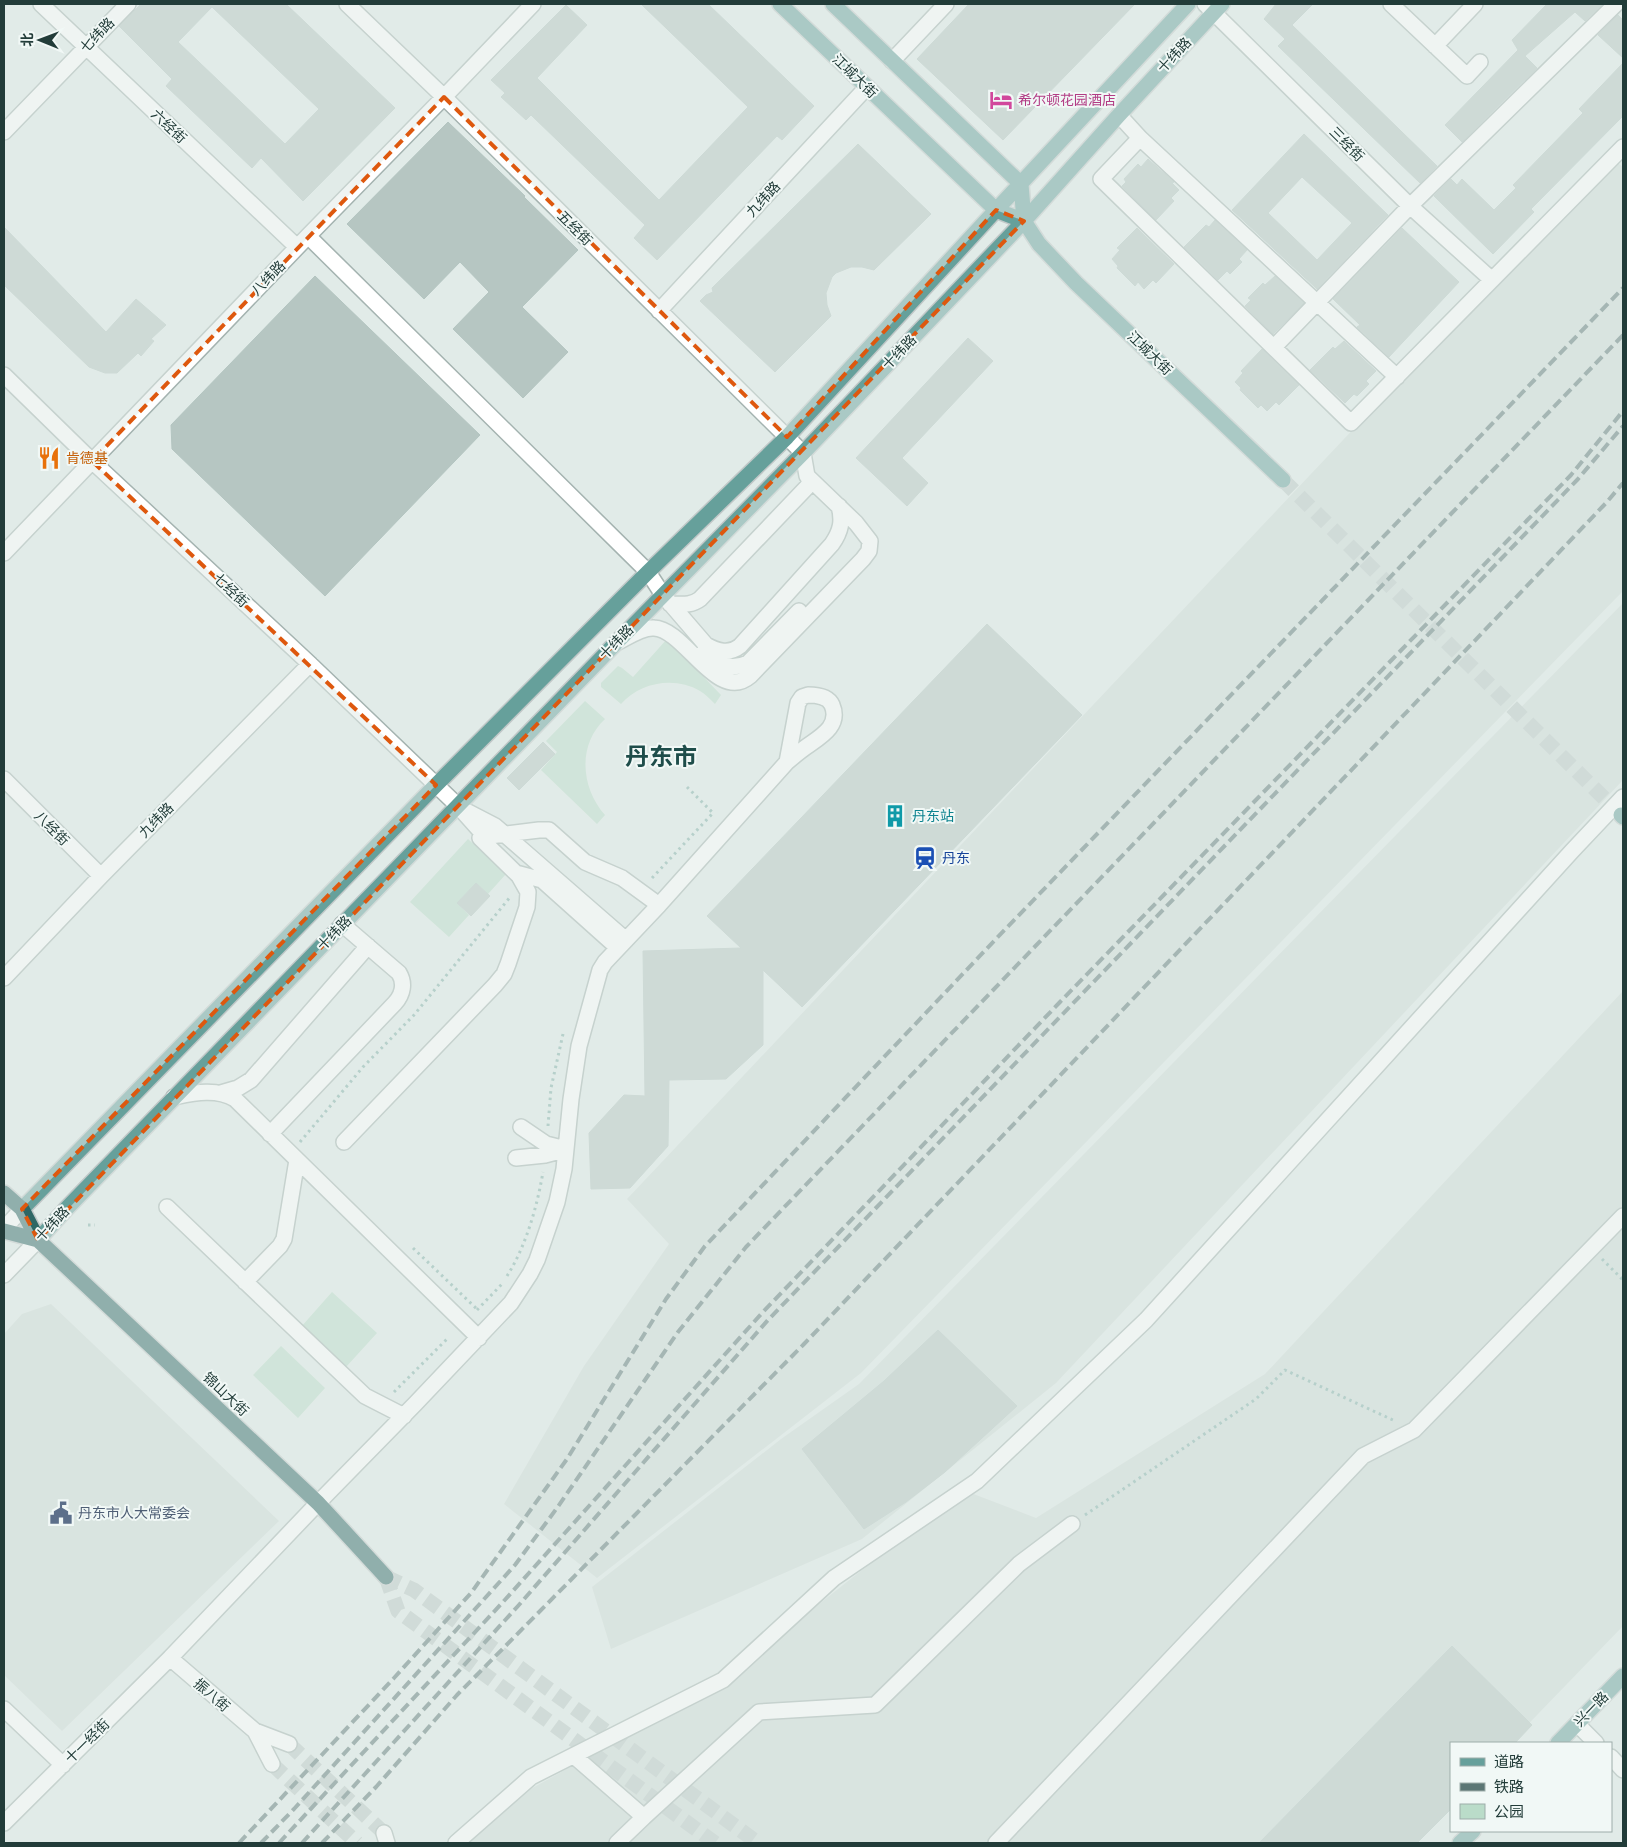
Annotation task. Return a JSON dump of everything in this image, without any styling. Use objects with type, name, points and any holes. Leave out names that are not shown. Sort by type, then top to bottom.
[{"type":"highway","name":"锦山大街","points":[[4,1193],[22,1209],[38,1240],[318,1503],[386,1577]]},
{"type":"highway","name":"锦山大街","points":[[4,1230],[38,1240]]},
{"type":"main road","name":"江城大街","points":[[780,4],[996,210],[1024,221],[1040,244],[1076,283],[1283,480]]},
{"type":"main road","points":[[832,4],[1021,184],[1024,221]]},
{"type":"main road","name":"十纬路","points":[[22,1209],[436,785],[648,572],[787,437],[1188,4]]},
{"type":"main road","name":"十纬路","points":[[38,1240],[174,1097],[616,643],[666,599],[803,452],[1024,221],[1213,7]]},
{"type":"main road","name":"兴一路","points":[[1559,1742],[1623,1676]]},
{"type":"main road","points":[[1460,1843],[1471,1832]]},
{"type":"street","name":"六经街","points":[[41,4],[297,247]]},
{"type":"street","name":"七纬路","points":[[4,132],[128,4]]},
{"type":"street","name":"五经街","points":[[346,4],[444,97],[803,452]]},
{"type":"street","name":"八纬路","points":[[4,553],[532,4]]},
{"type":"street","points":[[892,61],[946,4]]},
{"type":"street","points":[[1391,4],[1467,76],[1480,62]]},
{"type":"street","points":[[1435,46],[1475,4]]},
{"type":"street","points":[[1275,346],[1410,206],[1616,4]]},
{"type":"street","name":"三经街","points":[[1213,7],[1410,206],[1492,280]]},
{"type":"street","name":"九纬路","points":[[659,311],[867,87]]},
{"type":"street","points":[[1119,115],[1140,138],[1397,377]]},
{"type":"street","points":[[1140,138],[1101,179],[1275,346],[1351,422],[1623,147]]},
{"type":"street","points":[[308,236],[648,572],[666,599],[706,645],[725,652],[737,649],[832,544],[842,522],[839,506]]},
{"type":"street","name":"七经街","points":[[4,375],[92,461],[310,664],[458,806]]},
{"type":"street","points":[[616,643],[647,628],[666,631],[718,677],[733,682],[746,680],[866,555],[870,541],[856,523],[807,476],[803,452]]},
{"type":"street","points":[[666,599],[687,604],[695,603],[700,599],[807,487],[809,478]]},
{"type":"street","name":"九纬路","points":[[4,978],[101,876],[310,664]]},
{"type":"street","name":"十一经街","points":[[4,1823],[170,1658],[511,1304],[537,1260],[557,1202],[566,1149],[579,1046],[600,970],[787,762]]},
{"type":"street","name":"八经街","points":[[4,779],[101,876]]},
{"type":"street","points":[[456,1843],[531,1777],[723,1680],[834,1578],[978,1481],[1146,1320],[1623,797]]},
{"type":"street","points":[[458,806],[495,826],[622,944]]},
{"type":"street","points":[[458,806],[483,834],[490,836],[549,830],[585,862],[622,878],[659,905]]},
{"type":"street","points":[[344,1142],[504,974],[526,912],[528,890],[516,873],[480,838],[483,834]]},
{"type":"street","points":[[516,873],[542,880],[622,944]]},
{"type":"street","points":[[270,1134],[399,999],[402,986],[401,976],[342,924]]},
{"type":"street","points":[[174,1097],[200,1093],[221,1093],[238,1088],[251,1080],[368,946]]},
{"type":"street","points":[[221,1093],[235,1099],[479,1338]]},
{"type":"street","points":[[521,1127],[546,1144],[566,1149]]},
{"type":"street","points":[[516,1158],[545,1155],[566,1149]]},
{"type":"street","points":[[245,1282],[280,1246],[284,1239],[295,1158]]},
{"type":"street","points":[[167,1207],[365,1396],[404,1416]]},
{"type":"street","name":"十纬路","points":[[4,1230],[22,1209]]},
{"type":"street","points":[[996,1843],[1363,1456],[1414,1430],[1623,1216]]},
{"type":"street","name":"十纬路","points":[[4,1275],[38,1240]]},
{"type":"street","points":[[617,1843],[758,1712],[875,1705],[1020,1564],[1072,1524]]},
{"type":"street","name":"振八街","points":[[170,1658],[255,1731],[289,1744]]},
{"type":"street","points":[[4,1709],[63,1765]]},
{"type":"street","points":[[1577,1724],[1595,1742]]},
{"type":"street","name":"振八街","points":[[255,1731],[272,1764]]},
{"type":"street","points":[[574,1756],[644,1816]]},
{"type":"street","points":[[1612,1758],[1623,1770]]},
{"type":"path","points":[[652,878],[713,813],[687,787]]},
{"type":"path","points":[[295,1158],[301,1140],[363,1067],[414,1015],[514,894]]},
{"type":"path","points":[[472,1316],[502,1284],[516,1258],[535,1205],[543,1170]]},
{"type":"path","points":[[88,1226],[95,1225]]},
{"type":"path","points":[[1591,1248],[1623,1280]]},
{"type":"path","points":[[388,1398],[448,1337]]},
{"type":"path","points":[[1072,1524],[1256,1399],[1285,1370],[1414,1430]]},
{"type":"highlighted area","points":[[444,97],[787,437],[996,210],[1024,221],[38,1240],[22,1209],[436,785],[92,461]]},
{"type":"shaded area","points":[[1610,157],[1623,167],[1623,591],[861,1373],[597,1578],[504,1504],[584,1366],[669,1244],[627,1199]]},
{"type":"shaded area","points":[[1623,603],[1623,780],[1056,1383],[862,1539],[611,1649],[592,1587],[781,1439],[859,1384]]},
{"type":"shaded area","points":[[1623,991],[1623,1626],[1511,1742],[1450,1742],[1450,1805],[1413,1843],[465,1843],[509,1801],[713,1688],[963,1490],[1036,1518],[1265,1374]]},
{"type":"shaded area","points":[[51,1304],[279,1521],[62,1731],[4,1675],[4,1334],[22,1314]]},
{"type":"green space","points":[[667,639],[721,695],[715,704],[700,691],[680,684],[669,683],[648,686],[621,704],[601,687],[601,683],[618,666],[633,677]]},
{"type":"green space","points":[[585,701],[605,719],[596,729],[586,754],[587,780],[597,804],[605,815],[597,824],[541,770],[557,752],[546,741]]},
{"type":"green space","points":[[468,839],[506,874],[488,894],[476,883],[457,903],[469,915],[449,937],[410,902]]},
{"type":"green space","points":[[332,1292],[377,1333],[346,1367],[301,1327]]},
{"type":"green space","points":[[281,1346],[325,1388],[298,1418],[253,1375]]},
{"type":"building","points":[[141,4],[286,4],[395,108],[303,201],[261,158],[252,168],[166,86],[172,79],[119,26]],"holes":[[[212,7],[319,109],[285,144],[178,42]]]},
{"type":"building","points":[[641,4],[708,4],[814,106],[782,140],[777,136],[657,260],[634,238],[645,225],[531,115],[526,120],[501,97],[505,93],[491,80],[566,5],[587,25],[537,78],[659,200],[748,107]]},
{"type":"building","name":"希尔顿花园酒店","points":[[969,4],[1135,4],[1003,140],[917,59]]},
{"type":"building","points":[[1276,4],[1313,4],[1292,25],[1437,166],[1420,183],[1278,46],[1285,39],[1264,19]]},
{"type":"building","points":[[1547,4],[1603,4],[1585,21],[1575,12],[1525,56],[1537,68],[1462,142],[1445,125],[1518,50],[1512,40]]},
{"type":"building","points":[[1618,15],[1623,20],[1623,58],[1598,35]]},
{"type":"building","points":[[1623,63],[1623,116],[1531,209],[1534,212],[1493,254],[1434,196],[1451,179],[1457,185],[1462,179],[1494,210],[1516,188],[1513,185],[1583,113],[1579,109]]},
{"type":"building","points":[[448,122],[578,250],[522,307],[568,352],[523,398],[453,329],[489,292],[460,262],[424,299],[347,224]]},
{"type":"building","points":[[1304,134],[1388,215],[1317,289],[1232,210]],"holes":[[[1302,177],[1352,223],[1317,260],[1268,213]]]},
{"type":"building","points":[[858,144],[931,214],[874,270],[851,267],[836,273],[832,277],[826,293],[827,305],[831,316],[775,372],[700,301],[706,295],[713,292],[712,288]]},
{"type":"building","points":[[1148,159],[1174,182],[1172,183],[1179,190],[1171,198],[1174,201],[1156,220],[1122,186],[1126,182],[1124,179],[1138,164],[1141,167]]},
{"type":"building","points":[[1215,220],[1247,250],[1239,259],[1242,262],[1230,274],[1227,271],[1218,280],[1184,247],[1206,225],[1209,227]]},
{"type":"building","points":[[4,227],[106,332],[136,299],[166,325],[151,339],[154,341],[141,356],[138,353],[117,373],[105,373],[89,367],[4,285]]},
{"type":"building","points":[[1137,228],[1174,264],[1156,283],[1153,280],[1144,289],[1138,282],[1135,286],[1117,268],[1118,266],[1112,259],[1120,250],[1117,248]]},
{"type":"building","points":[[1402,228],[1459,282],[1389,357],[1357,327],[1360,325],[1333,299]]},
{"type":"building","points":[[315,276],[480,435],[325,596],[172,449],[171,425]]},
{"type":"building","points":[[1275,276],[1304,303],[1273,334],[1245,306],[1251,300],[1248,298],[1263,283],[1265,285]]},
{"type":"building","points":[[968,338],[993,361],[902,458],[928,483],[907,506],[856,458]]},
{"type":"building","points":[[1344,341],[1376,371],[1366,381],[1369,384],[1357,396],[1354,394],[1345,403],[1310,370],[1333,347],[1335,349]]},
{"type":"building","points":[[1262,349],[1299,385],[1279,405],[1276,402],[1267,411],[1261,405],[1258,408],[1240,390],[1241,388],[1235,382],[1243,373],[1241,371]]},
{"type":"building","name":"丹东站","points":[[987,624],[1082,715],[802,1007],[763,970],[763,1045],[726,1079],[669,1080],[668,1146],[630,1188],[591,1189],[589,1133],[624,1095],[645,1096],[643,951],[741,948],[707,916]]},
{"type":"building","points":[[543,742],[555,754],[519,790],[507,778]]},
{"type":"building","points":[[476,883],[490,896],[471,916],[457,903]]},
{"type":"building","points":[[938,1330],[1017,1406],[945,1472],[906,1502],[864,1529],[802,1449],[884,1381]]},
{"type":"building","points":[[1452,1646],[1532,1725],[1516,1742],[1450,1742],[1450,1810],[1417,1843],[1259,1843]]},
{"type":"tunnel","points":[[1283,480],[1621,815]]},
{"type":"tunnel","points":[[386,1577],[414,1590],[758,1843]]},
{"type":"tunnel","points":[[386,1577],[398,1611],[715,1843]]},
{"type":"tunnel","points":[[289,1744],[384,1833]]},
{"type":"tunnel","points":[[272,1764],[357,1843]]},
{"type":"railway","points":[[239,1843],[471,1593],[567,1459],[666,1299],[705,1246],[994,941],[1623,288]]},
{"type":"railway","points":[[261,1843],[515,1565],[557,1508],[678,1332],[746,1247],[1623,335]]},
{"type":"railway","points":[[279,1843],[503,1602],[762,1313],[1060,1002],[1571,475],[1623,411]]},
{"type":"railway","points":[[302,1843],[518,1606],[768,1320],[1578,479],[1623,426]]},
{"type":"railway","points":[[322,1843],[376,1787],[457,1695],[804,1344],[1623,483]]},
{"type":"place","name":"希尔顿花园酒店","points":[[1001,100]]},
{"type":"place","name":"肯德基","points":[[49,458]]},
{"type":"place","name":"丹东站","points":[[895,816]]},
{"type":"place","name":"丹东","points":[[925,858]]},
{"type":"place","name":"丹东市人大常委会","points":[[61,1513]]},
{"type":"district","name":"丹东市","points":[[661,757]]}]
